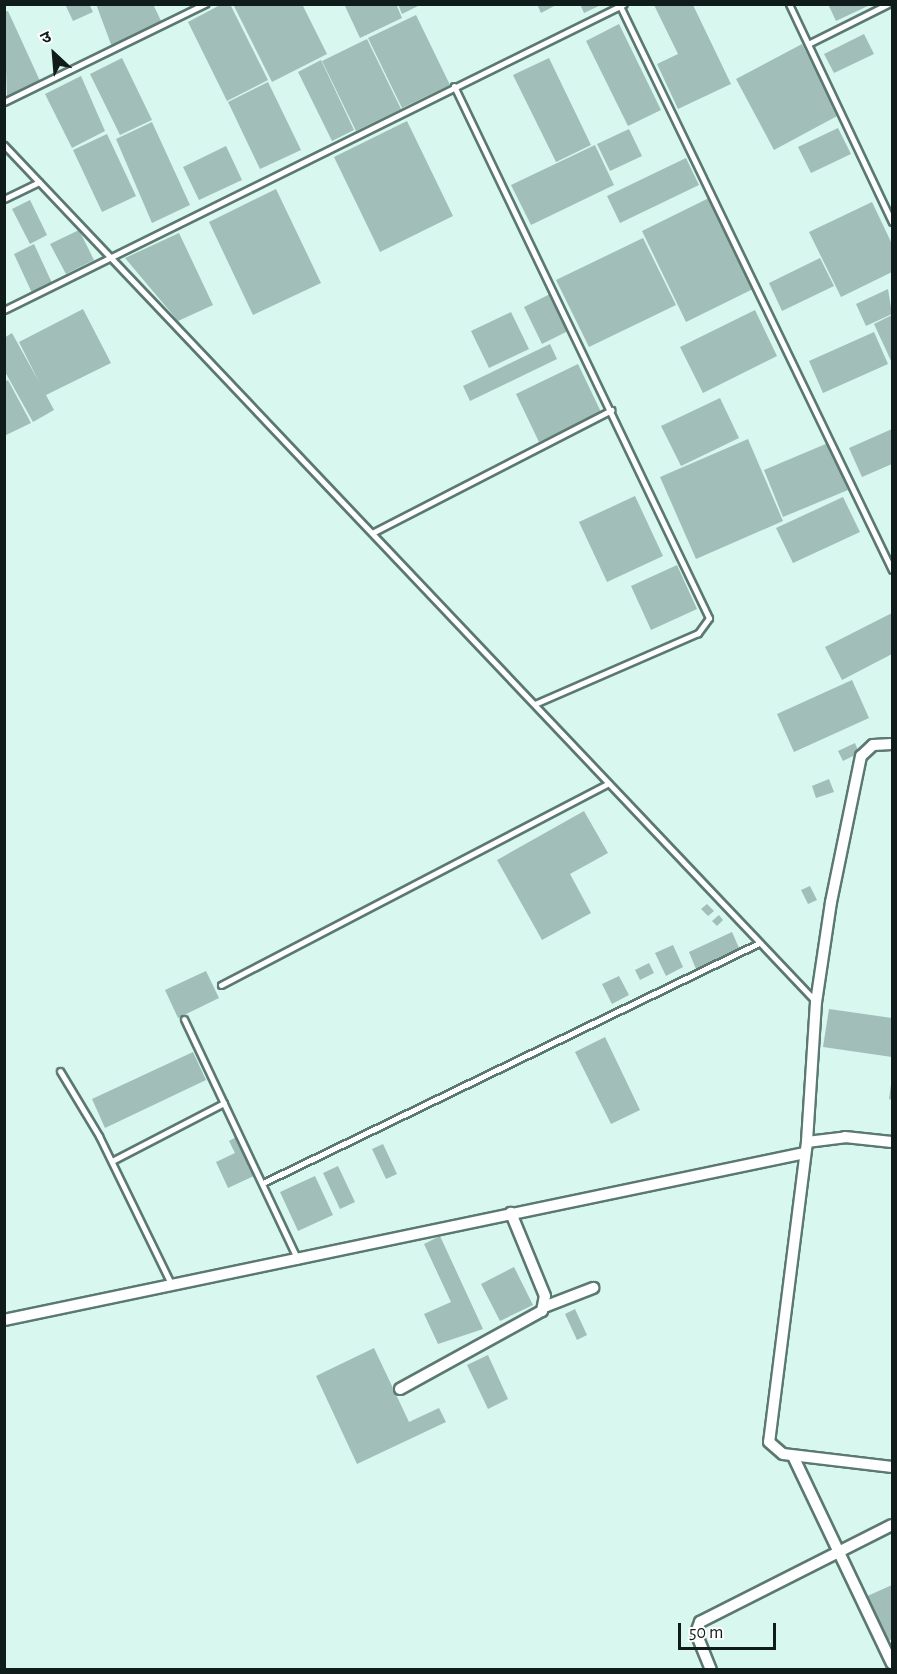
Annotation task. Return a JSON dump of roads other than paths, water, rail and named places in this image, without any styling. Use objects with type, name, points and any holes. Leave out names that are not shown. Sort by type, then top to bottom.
[{"type":"street","points":[[892,744],[866,750],[856,768],[816,1002],[806,1147],[770,1419],[770,1446],[793,1456],[892,1467]]},
{"type":"street","points":[[4,1320],[299,1261],[511,1213],[708,1177],[844,1137],[892,1142]]},
{"type":"street","points":[[511,1213],[544,1296],[544,1307]]},
{"type":"street","points":[[400,1389],[544,1307],[593,1288]]},
{"type":"street","points":[[793,1456],[892,1664]]},
{"type":"street","points":[[711,1670],[696,1633],[700,1622],[892,1525]]},
{"type":"lane","points":[[4,102],[205,4]]},
{"type":"lane","points":[[789,4],[892,222]]},
{"type":"lane","points":[[808,44],[888,4]]},
{"type":"lane","points":[[4,310],[622,5],[892,570]]},
{"type":"lane","points":[[454,86],[707,612],[707,624],[698,633],[535,704]]},
{"type":"lane","points":[[4,145],[374,532],[607,784],[816,1002]]},
{"type":"lane","points":[[4,199],[39,182]]},
{"type":"lane","points":[[374,532],[610,410]]},
{"type":"lane","points":[[220,986],[607,784]]},
{"type":"lane","points":[[264,1182],[759,943]]},
{"type":"lane","points":[[184,1019],[264,1182],[299,1261]]},
{"type":"lane","points":[[60,1071],[112,1161],[172,1287]]},
{"type":"lane","points":[[112,1161],[224,1103]]}]
